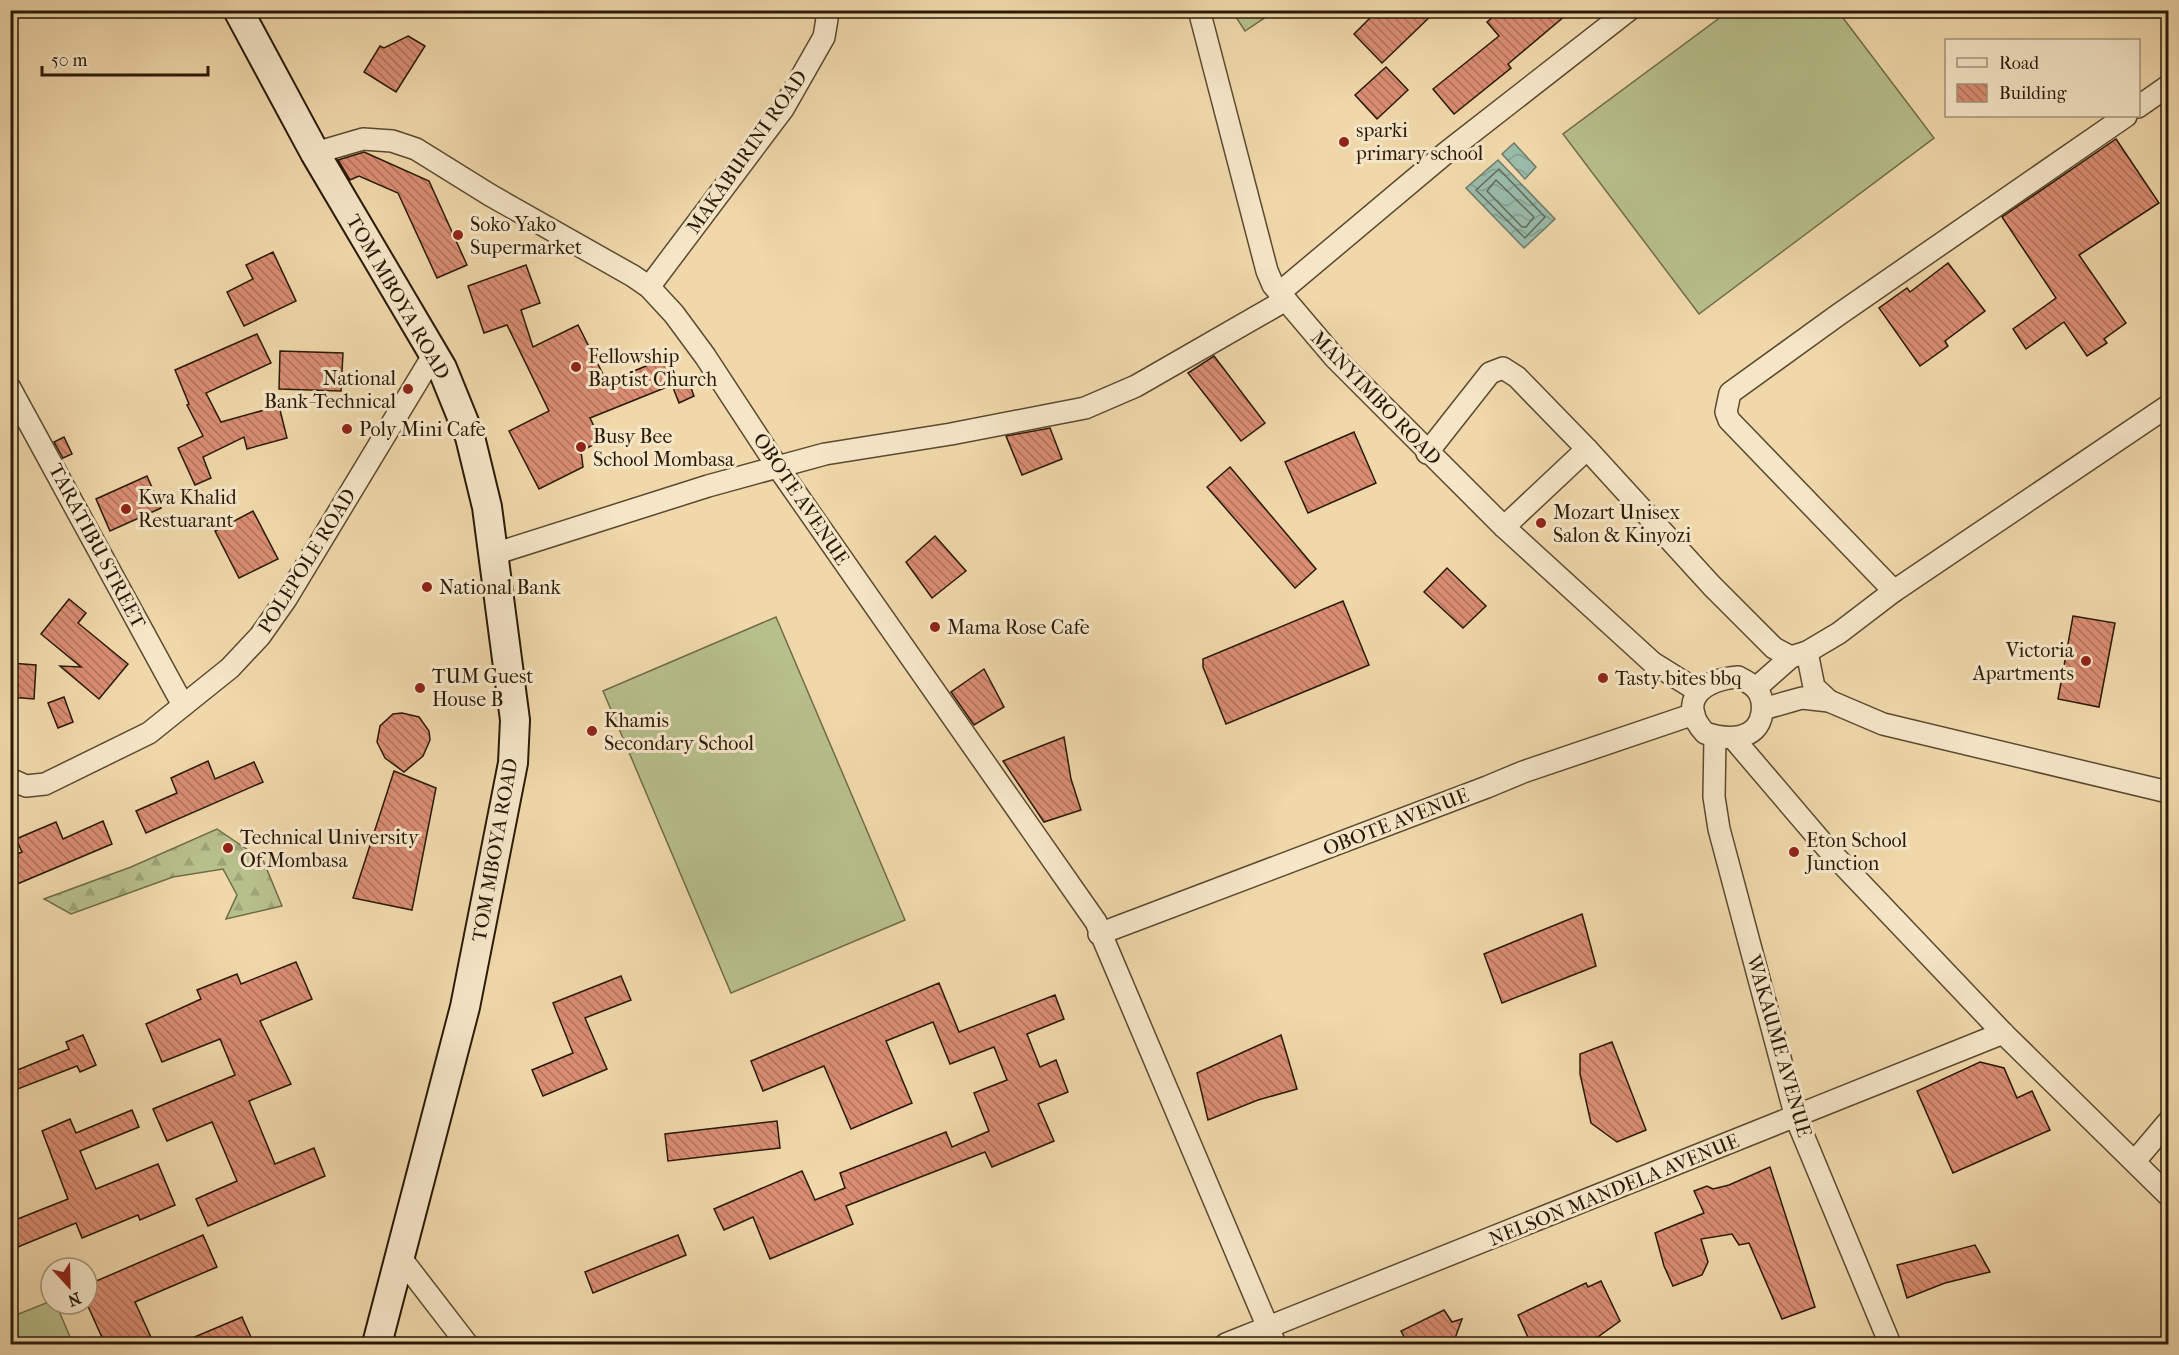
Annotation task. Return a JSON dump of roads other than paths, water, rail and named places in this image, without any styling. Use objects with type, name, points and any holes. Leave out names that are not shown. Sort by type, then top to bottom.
[{"type":"main road","name":"TOM MBOYA ROAD","points":[[238,10],[315,153],[434,354],[470,437],[487,507],[515,720],[513,763],[465,1007],[377,1344]]},
{"type":"street","name":"MAKABURINI ROAD","points":[[649,287],[783,109],[824,37],[827,19],[824,10]]},
{"type":"street","name":"MANYIMBO ROAD","points":[[1199,10],[1267,271],[1282,297],[1427,453],[1504,527],[1653,663],[1698,691]]},
{"type":"street","points":[[494,554],[777,466],[825,454],[951,434],[1085,408],[1136,386],[1282,297],[1447,152],[1629,10]]},
{"type":"street","points":[[2140,106],[2169,86]]},
{"type":"street","points":[[1894,591],[1729,420],[1726,412],[1730,393],[1838,315],[2125,117]]},
{"type":"street","name":"OBOTE AVENUE","points":[[315,153],[363,139],[392,141],[416,148],[490,195],[588,249],[649,287],[674,314],[705,356],[777,466],[1096,922],[1099,934],[1272,1335]]},
{"type":"street","name":"POLEPOLE ROAD","points":[[10,779],[26,786],[45,784],[149,733],[230,668],[260,636],[286,599],[434,354]]},
{"type":"street","points":[[1427,453],[1490,373],[1503,368],[1517,377],[1587,449],[1712,586],[1774,648],[1799,654]]},
{"type":"street","name":"TARATIBU STREET","points":[[10,388],[183,705]]},
{"type":"street","points":[[1756,688],[1799,654],[1839,633],[1894,591],[2169,406]]},
{"type":"street","points":[[1504,527],[1587,449]]},
{"type":"street","points":[[1799,654],[1814,687],[1829,701]]},
{"type":"street","points":[[1738,677],[1756,688],[1763,709],[1753,731],[1724,737],[1705,733],[1697,725],[1694,714],[1694,701],[1698,691],[1717,679],[1738,677]]},
{"type":"street","points":[[1763,709],[1802,698],[1829,701],[1883,724],[2169,792]]},
{"type":"street","name":"OBOTE AVENUE","points":[[1099,934],[1477,792],[1523,771],[1694,714]]},
{"type":"street","points":[[1724,737],[2003,1033],[2169,1195]]},
{"type":"street","name":"WAKAUME AVENUE","points":[[1724,737],[1714,797],[1719,829],[1796,1118],[1890,1344]]},
{"type":"street","name":"NELSON MANDELA AVENUE","points":[[1226,1344],[1272,1335],[2003,1033]]},
{"type":"street","points":[[2135,1161],[2169,1122]]},
{"type":"street","points":[[400,1257],[467,1344]]},
{"type":"water","points":[[1514,143],[1536,167],[1525,179],[1502,154]]},
{"type":"water","points":[[1498,160],[1555,219],[1524,248],[1466,188]]},
{"type":"place","name":"sparki primary school","points":[[1344,142]]},
{"type":"place","name":"Soko Yako Supermarket","points":[[458,235]]},
{"type":"place","name":"Fellowship Baptist Church","points":[[576,367]]},
{"type":"place","name":"National Bank-Technical","points":[[408,389]]},
{"type":"place","name":"Poly Mini Cafe","points":[[347,429]]},
{"type":"place","name":"Busy Bee School Mombasa","points":[[581,447]]},
{"type":"place","name":"Kwa Khalid Restuarant","points":[[126,509]]},
{"type":"place","name":"Mozart Unisex Salon & Kinyozi","points":[[1541,523]]},
{"type":"place","name":"National Bank","points":[[427,587]]},
{"type":"place","name":"Mama Rose Cafe","points":[[935,627]]},
{"type":"place","name":"Victoria Apartments","points":[[2086,661]]},
{"type":"place","name":"Tasty bites bbq","points":[[1603,678]]},
{"type":"place","name":"TUM Guest House B","points":[[420,688]]},
{"type":"place","name":"Khamis Secondary School","points":[[592,731]]},
{"type":"place","name":"Technical University Of Mombasa","points":[[228,848]]},
{"type":"place","name":"Eton School Junction","points":[[1794,852]]}]
